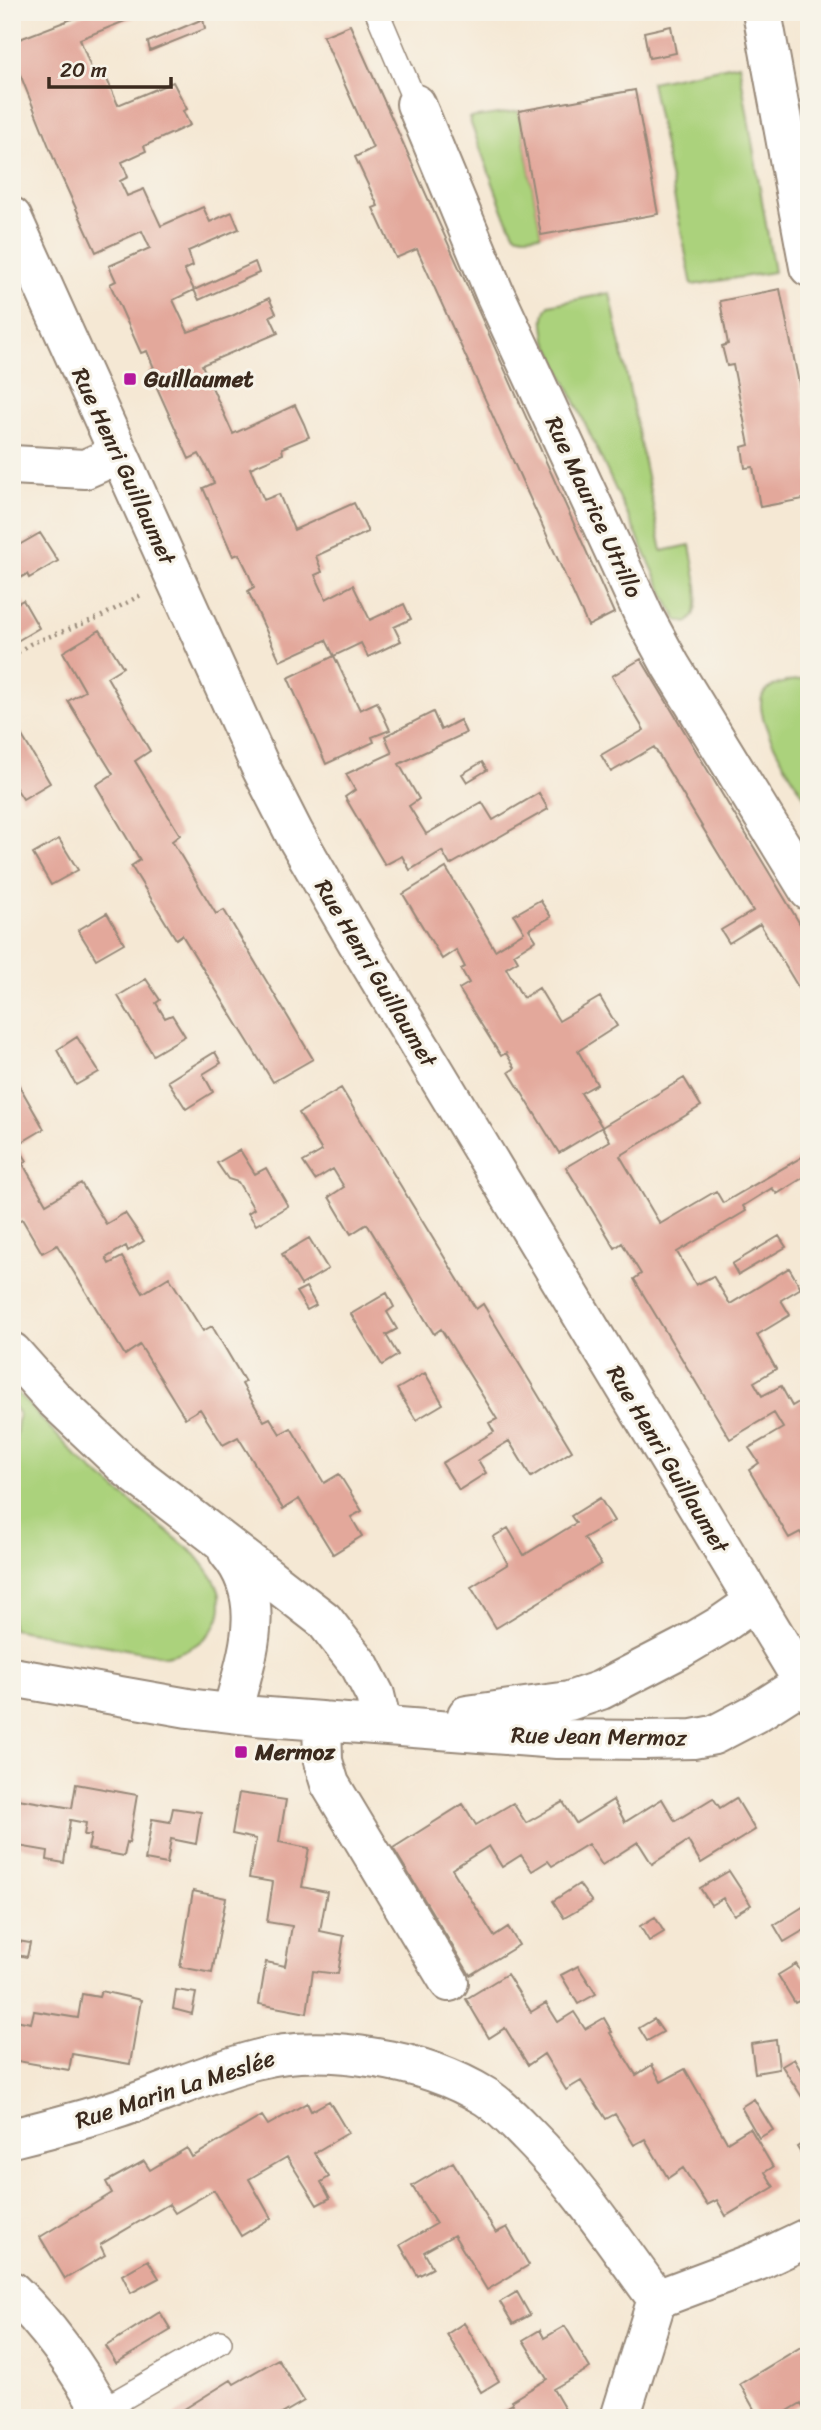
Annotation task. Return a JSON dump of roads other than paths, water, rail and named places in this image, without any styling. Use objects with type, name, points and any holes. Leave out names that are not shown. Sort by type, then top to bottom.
[{"type":"street","points":[[762,12],[809,267]]},
{"type":"street","name":"Rue Maurice Utrillo","points":[[416,104],[495,294],[645,618],[677,676],[809,891]]},
{"type":"street","name":"Rue Henri Guillaumet","points":[[12,218],[260,766],[294,833],[806,1687]]},
{"type":"street","points":[[12,465],[85,470],[120,454]]},
{"type":"street","points":[[12,1352],[53,1398],[127,1468],[324,1620],[360,1666],[374,1695],[382,1724]]},
{"type":"street","points":[[213,1534],[241,1567],[251,1599],[250,1642],[232,1713]]},
{"type":"street","name":"Rue Jean Mermoz","points":[[382,1724],[494,1713],[569,1701],[601,1690],[682,1648],[754,1602]]},
{"type":"street","name":"Rue Jean Mermoz","points":[[12,1677],[232,1713],[556,1739],[693,1739],[714,1735],[806,1687]]},
{"type":"street","points":[[322,1721],[323,1761],[330,1784],[449,1982]]},
{"type":"street","name":"Rue Marin La Meslée","points":[[12,2138],[119,2108],[234,2066],[270,2056],[318,2052],[357,2054],[426,2069],[459,2082],[488,2099],[516,2123],[579,2193],[657,2300]]},
{"type":"street","points":[[620,2418],[657,2300],[758,2261],[809,2237]]},
{"type":"street","points":[[12,2291],[32,2309],[61,2345],[104,2414]]},
{"type":"lane","points":[[377,12],[416,104]]},
{"type":"lane","points":[[104,2414],[220,2342]]},
{"type":"place","name":"Guillaumet","points":[[130,379]]},
{"type":"place","name":"Mermoz","points":[[241,1752]]}]
